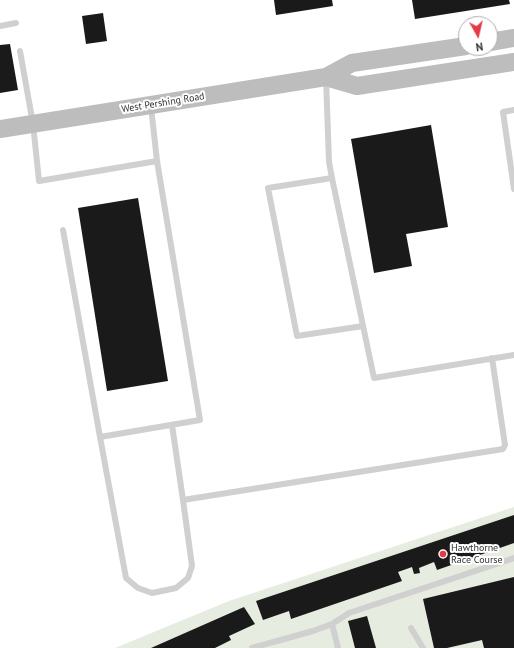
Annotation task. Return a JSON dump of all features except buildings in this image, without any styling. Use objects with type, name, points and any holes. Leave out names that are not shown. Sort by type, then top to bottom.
[{"type":"main road","points":[[498,41],[514,38]]},
{"type":"main road","name":"West Pershing Road","points":[[0,129],[326,77],[352,63],[458,47]]},
{"type":"main road","name":"West Pershing Road","points":[[326,77],[357,86],[514,62]]},
{"type":"lane","points":[[0,26],[16,23]]},
{"type":"lane","points":[[20,51],[33,124],[40,181],[157,161]]},
{"type":"lane","points":[[326,77],[332,178],[374,378],[514,355]]},
{"type":"lane","points":[[100,437],[200,420],[157,161],[151,105]]},
{"type":"lane","points":[[514,110],[503,112],[514,188]]},
{"type":"lane","points":[[332,178],[268,188],[297,336],[363,326]]},
{"type":"lane","points":[[63,230],[126,578],[138,588],[152,593],[176,588],[188,578],[192,566],[172,425]]},
{"type":"lane","points":[[183,500],[503,449],[505,445],[492,358]]},
{"type":"lane","points":[[252,648],[314,631],[332,624],[349,613],[514,558]]},
{"type":"lane","points":[[332,624],[338,648]]},
{"type":"lane","points":[[411,628],[422,648]]},
{"type":"shaded area","name":"Hawthorne Race Course","points":[[514,507],[514,648],[115,648],[229,601]]},
{"type":"place","name":"Hawthorne Race Course","points":[[443,554]]}]
